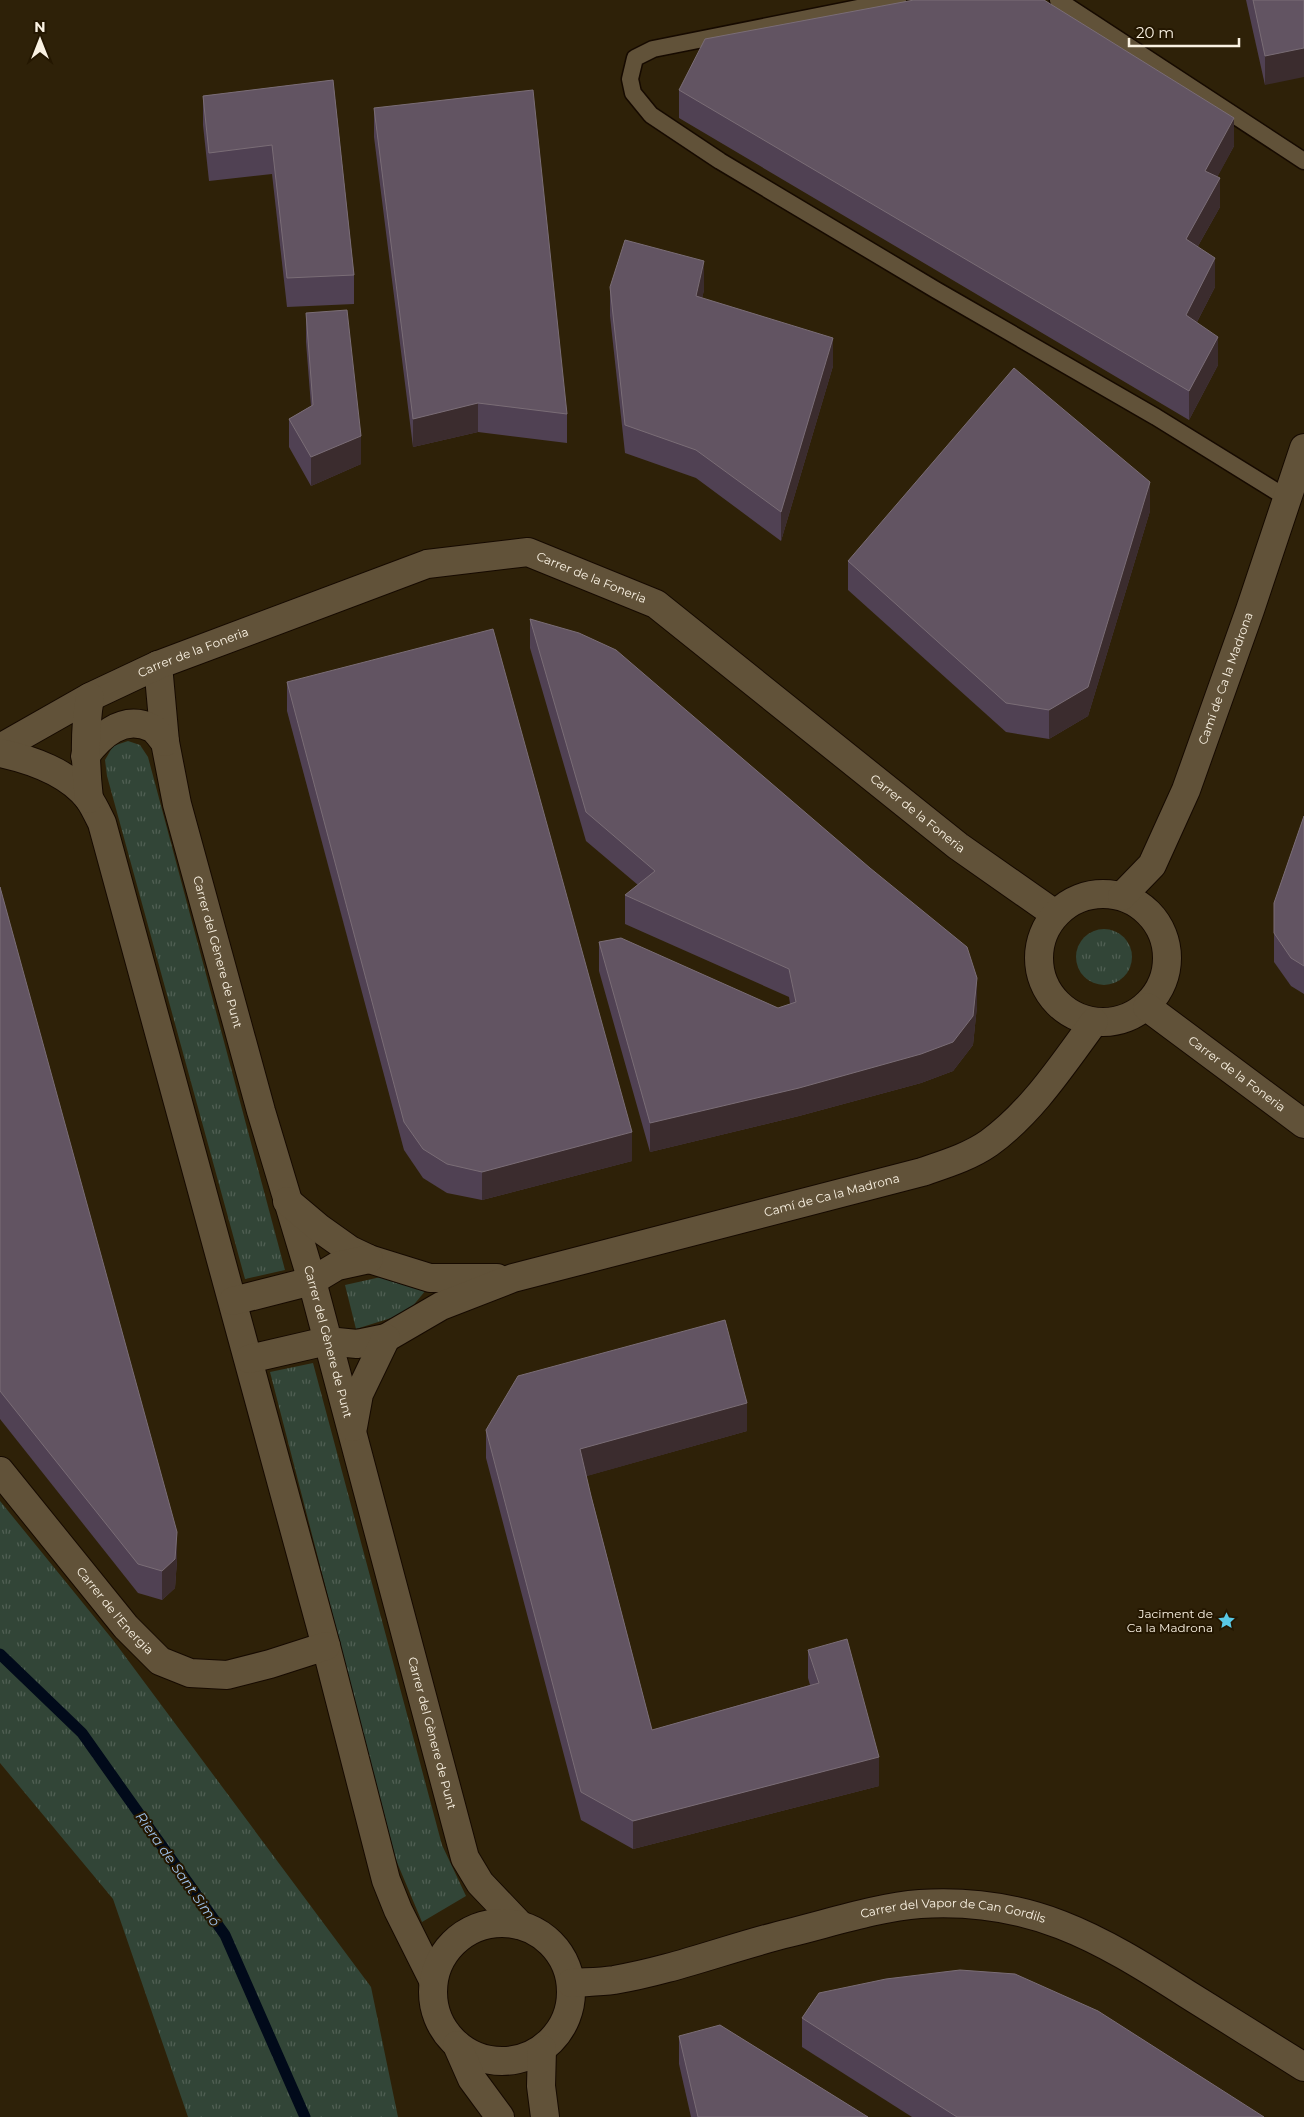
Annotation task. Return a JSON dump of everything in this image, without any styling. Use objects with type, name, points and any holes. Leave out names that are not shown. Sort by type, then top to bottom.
[{"type":"street","name":"Camí de Ca la Madrona","points":[[1122,896],[1152,865],[1186,790],[1250,610],[1304,448]]},
{"type":"street","name":"Carrer de la Foneria","points":[[0,748],[90,697],[158,665],[427,564],[528,552],[656,604],[958,846],[1055,914]]},
{"type":"street","name":"Carrer del Gènere de Punt","points":[[158,665],[165,742],[177,804],[287,1201],[312,1281],[465,1858],[480,1883],[520,1925]]},
{"type":"street","points":[[88,799],[85,725],[90,697]]},
{"type":"street","points":[[85,756],[99,737],[116,726],[135,724],[153,728],[165,742]]},
{"type":"street","points":[[0,753],[21,758],[52,770],[71,781],[88,799],[102,823],[249,1359],[386,1880],[398,1910],[433,1980],[434,2011],[443,2030],[457,2045],[472,2079],[500,2117]]},
{"type":"street","points":[[1108,893],[1122,896],[1138,904],[1152,915],[1162,930],[1167,947],[1167,966],[1163,983],[1147,1007],[1116,1021],[1094,1022],[1077,1017],[1063,1008],[1051,995],[1043,980],[1039,962],[1040,946],[1045,929],[1055,914],[1066,905],[1093,894],[1108,893]]},
{"type":"street","name":"Carrer de la Foneria","points":[[1147,1007],[1304,1124]]},
{"type":"street","name":"Camí de Ca la Madrona","points":[[249,1359],[327,1342],[357,1344],[386,1338],[441,1306],[514,1278],[922,1172],[961,1159],[989,1143],[1019,1116],[1054,1078],[1094,1022]]},
{"type":"street","name":"Camí de Ca la Madrona","points":[[287,1201],[319,1228],[350,1250],[369,1259],[430,1278],[514,1278]]},
{"type":"street","name":"Camí de Ca la Madrona","points":[[233,1301],[312,1281],[337,1266],[369,1259]]},
{"type":"street","points":[[352,1436],[359,1394],[386,1338]]},
{"type":"street","name":"Carrer de l'Energia","points":[[0,1471],[126,1627],[160,1661],[190,1673],[226,1675],[270,1664],[326,1646]]},
{"type":"street","name":"Carrer del Vapor de Can Gordils","points":[[571,1983],[614,1980],[872,1913],[918,1904],[958,1903],[1039,1916],[1078,1930],[1126,1955],[1304,2067]]},
{"type":"street","points":[[433,1980],[448,1948],[465,1933],[493,1923],[520,1925],[547,1939],[564,1960],[571,1983],[563,2026],[542,2049],[514,2060],[486,2060],[457,2045]]},
{"type":"street","points":[[542,2049],[541,2086],[545,2117]]},
{"type":"lane","points":[[898,0],[653,50],[636,58],[630,79],[633,93],[651,115],[720,161],[1288,498]]},
{"type":"lane","points":[[1058,0],[1304,161]]},
{"type":"green space","points":[[128,741],[140,745],[148,757],[285,1270],[245,1279],[107,776],[105,760],[113,746]]},
{"type":"green space","points":[[1104,929],[1115,931],[1124,937],[1130,946],[1132,957],[1130,968],[1124,977],[1115,983],[1104,985],[1093,983],[1084,977],[1078,968],[1076,957],[1078,946],[1084,937],[1093,931]]},
{"type":"green space","points":[[394,1274],[426,1290],[407,1313],[356,1329],[345,1285]]},
{"type":"green space","points":[[313,1363],[442,1845],[466,1896],[422,1922],[396,1860],[270,1372]]},
{"type":"green space","points":[[0,1501],[113,1640],[371,1987],[398,2117],[188,2117],[113,1899],[0,1763]]},
{"type":"building","points":[[914,0],[1044,0],[1234,118],[1205,171],[1220,178],[1186,239],[1215,258],[1186,315],[1218,337],[1189,391],[679,90],[705,39]]},
{"type":"building","points":[[1253,0],[1304,0],[1304,48],[1265,56]]},
{"type":"building","points":[[333,80],[354,275],[287,278],[272,145],[209,153],[203,96]]},
{"type":"building","points":[[533,90],[567,414],[478,403],[413,419],[374,108]]},
{"type":"building","points":[[625,240],[704,261],[696,296],[833,338],[781,512],[696,450],[625,425],[610,287]]},
{"type":"building","points":[[347,310],[361,436],[311,457],[289,419],[313,405],[306,313]]},
{"type":"building","points":[[1014,368],[1150,482],[1088,687],[1049,710],[1006,703],[848,561]]},
{"type":"building","points":[[530,619],[579,633],[616,650],[870,868],[967,947],[977,978],[973,1016],[953,1042],[921,1054],[799,1088],[650,1123],[599,942],[621,938],[778,1008],[796,1002],[789,969],[625,895],[655,871],[586,812]]},
{"type":"building","points":[[493,629],[632,1132],[482,1172],[447,1164],[423,1149],[404,1122],[287,682]]},
{"type":"building","points":[[1304,816],[1304,966],[1291,958],[1274,933],[1274,903]]},
{"type":"building","points":[[0,887],[177,1532],[175,1559],[162,1571],[138,1564],[0,1391]]},
{"type":"building","points":[[725,1320],[747,1403],[580,1449],[652,1730],[819,1683],[808,1650],[847,1639],[879,1757],[633,1821],[581,1792],[486,1430],[518,1376]]},
{"type":"building","points":[[960,1970],[1015,1974],[1098,2011],[1264,2117],[957,2117],[802,2018],[819,1993],[886,1979]]},
{"type":"building","points":[[720,2025],[868,2117],[698,2117],[679,2036]]},
{"type":"waterway","name":"Riera de Sant Simó","points":[[0,1654],[82,1733],[225,1935],[305,2117]]},
{"type":"place","name":"Jaciment de Ca la Madrona","points":[[1227,1621]]}]
